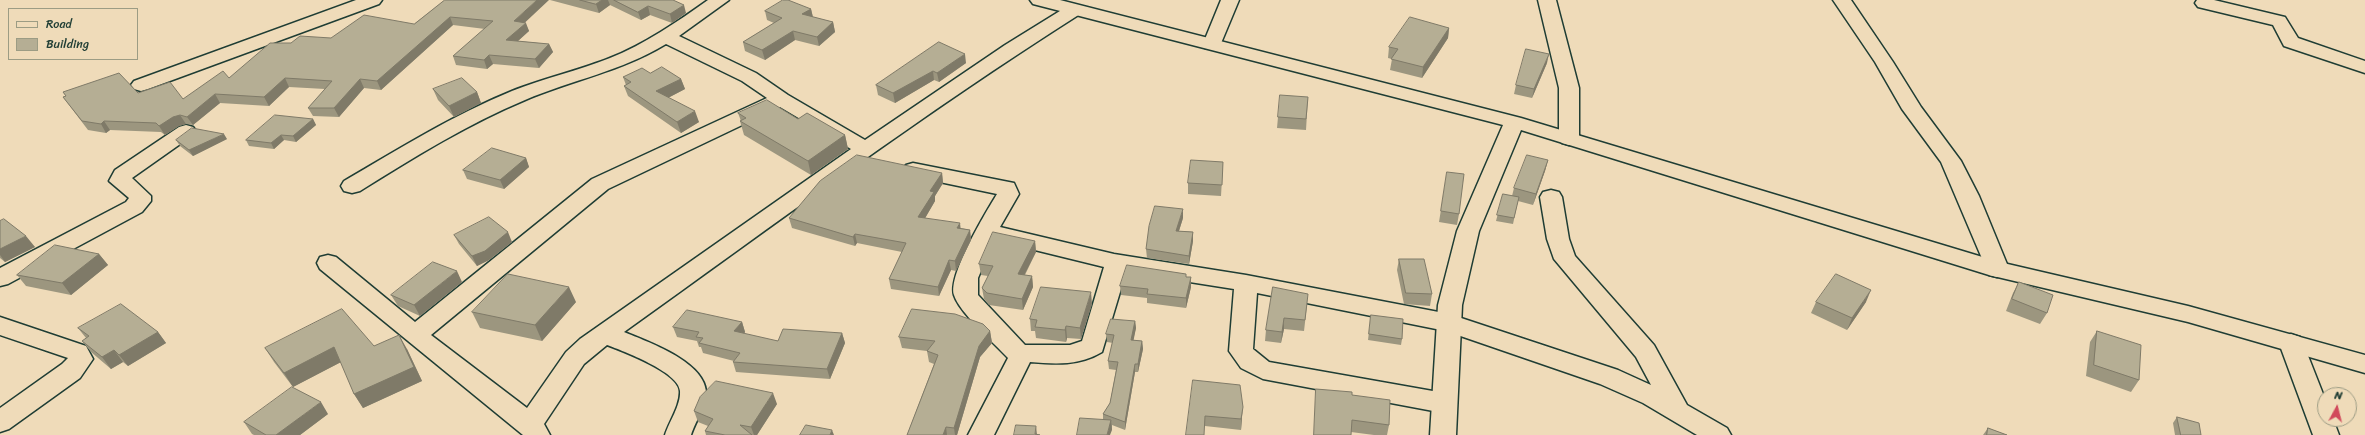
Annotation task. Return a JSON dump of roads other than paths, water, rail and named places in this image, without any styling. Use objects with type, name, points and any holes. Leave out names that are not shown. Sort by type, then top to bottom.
[{"type":"street","points":[[141,85],[373,0]]},
{"type":"street","points":[[352,186],[423,144],[519,95],[617,62],[681,29],[720,0]]},
{"type":"street","points":[[1039,0],[1514,122],[1997,268],[2188,314],[2365,364]]},
{"type":"street","points":[[1212,44],[1230,0]]},
{"type":"street","points":[[1842,0],[1884,62],[1912,109],[1951,161],[1968,196],[1997,268]]},
{"type":"street","points":[[1545,1],[1569,88],[1569,139]]},
{"type":"street","points":[[2204,3],[2275,19],[2283,24],[2286,38],[2291,42],[2365,67]]},
{"type":"street","points":[[328,263],[533,430],[576,358],[605,334],[860,153],[1012,49],[1074,10]]},
{"type":"street","points":[[666,37],[711,57],[749,77],[860,153],[889,164],[1006,188],[1008,194],[987,231],[966,280],[964,290],[968,300],[1021,356]]},
{"type":"street","points":[[415,335],[600,184],[781,99]]},
{"type":"street","points":[[1444,435],[1444,403],[1450,305],[1468,231],[1514,122]]},
{"type":"street","points":[[0,278],[134,207],[140,201],[140,196],[120,180],[122,175],[186,131]]},
{"type":"street","points":[[1550,197],[1558,239],[1566,259],[1645,351],[1678,411]]},
{"type":"street","points":[[987,231],[1117,262],[1246,283],[1449,323],[1609,377],[1652,396],[1718,435]]},
{"type":"street","points":[[981,435],[1021,356],[1028,353],[1077,354],[1086,352],[1093,346],[1117,262]]},
{"type":"street","points":[[1246,283],[1241,351],[1250,362],[1263,370],[1444,403]]},
{"type":"street","points":[[0,326],[78,352],[80,359],[71,371],[0,422]]},
{"type":"street","points":[[605,334],[675,366],[689,378],[693,391],[678,435]]},
{"type":"street","points":[[2291,343],[2326,435]]}]
